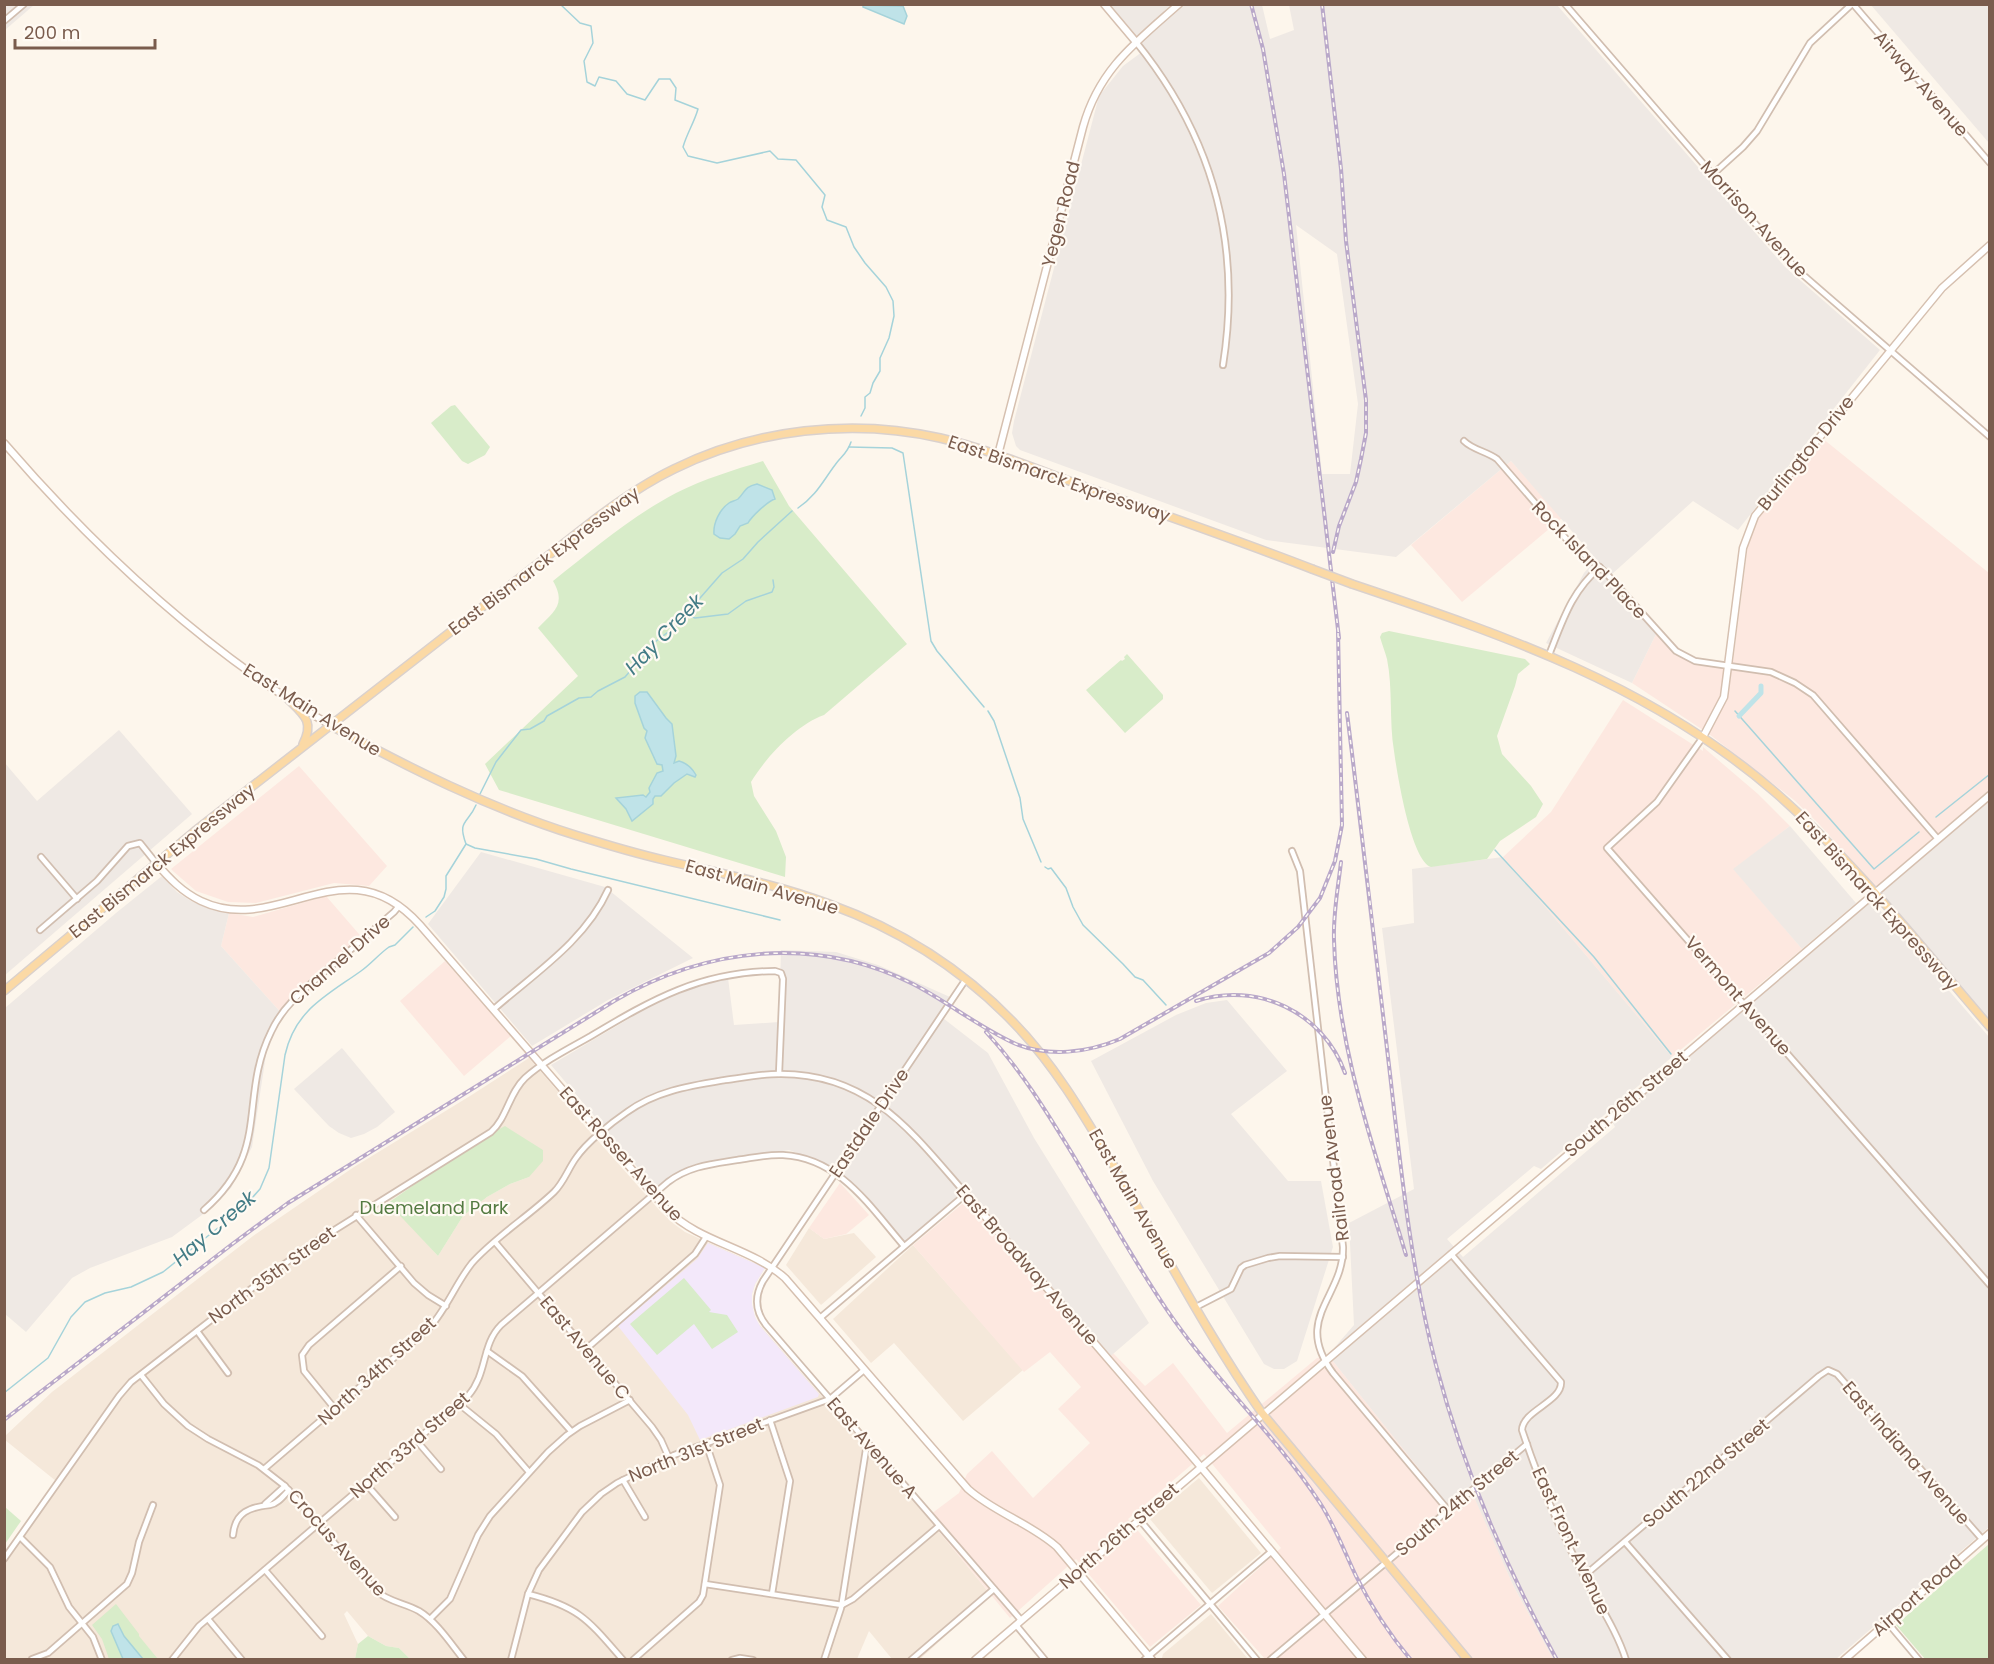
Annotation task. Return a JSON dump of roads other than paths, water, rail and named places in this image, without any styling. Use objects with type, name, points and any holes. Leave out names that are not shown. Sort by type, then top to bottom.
[{"type":"main road","name":"East Bismarck Expressway","points":[[4,991],[156,862],[615,505],[658,477],[703,456],[736,445],[782,434],[852,429],[889,430],[931,436],[998,455],[1549,655],[1631,693],[1703,737],[1742,765],[1792,807],[1828,842],[1989,1025]]},
{"type":"main road","points":[[288,699],[308,722],[309,731],[302,747]]},
{"type":"main road","name":"East Main Avenue","points":[[330,725],[447,786],[532,820],[621,849],[731,875],[830,904],[906,939],[966,979],[1012,1021],[1060,1079],[1084,1115],[1234,1372],[1262,1413],[1468,1659]]},
{"type":"street","points":[[4,21],[24,4]]},
{"type":"street","points":[[1104,4],[1136,42],[1169,88],[1185,114],[1203,153],[1224,232],[1229,272],[1230,294],[1223,365]]},
{"type":"street","name":"Yegen Road","points":[[998,455],[1088,111],[1106,75],[1120,58],[1179,4]]},
{"type":"street","name":"Morrison Avenue","points":[[1565,4],[1778,250],[1802,274],[1989,437]]},
{"type":"street","points":[[1712,175],[1743,147],[1757,130],[1810,43],[1852,4]]},
{"type":"street","name":"Airway Avenue","points":[[1852,4],[1989,163]]},
{"type":"street","name":"Burlington Drive","points":[[1607,848],[1657,802],[1703,737],[1723,701],[1743,548],[1753,520],[1766,501],[1945,284],[1989,245]]},
{"type":"street","name":"Rock Island Place","points":[[1464,441],[1469,446],[1497,459],[1568,541],[1600,567],[1678,653],[1695,661],[1756,669],[1775,674],[1813,695],[1938,838]]},
{"type":"street","name":"East Main Avenue","points":[[4,444],[72,519],[139,584],[230,658],[330,725]]},
{"type":"street","points":[[1549,655],[1575,595],[1586,579],[1600,567]]},
{"type":"street","name":"South 26th Street","points":[[1262,1413],[1989,795]]},
{"type":"street","points":[[40,930],[100,878],[131,844],[140,843],[156,862]]},
{"type":"street","name":"Vermont Avenue","points":[[1607,848],[1989,1285]]},
{"type":"street","name":"Railroad Avenue","points":[[1292,851],[1300,871],[1343,1243],[1343,1257],[1339,1273],[1322,1308],[1318,1325],[1319,1344],[1325,1360],[1336,1377],[1448,1510]]},
{"type":"street","points":[[41,857],[77,899]]},
{"type":"street","name":"East Rosser Avenue","points":[[156,862],[173,882],[186,892],[202,902],[224,909],[262,909],[316,893],[342,889],[373,894],[399,906],[414,918],[677,1219],[706,1237],[748,1254],[772,1267],[820,1318],[968,1489],[985,1503],[1046,1538],[1078,1571],[1148,1658]]},
{"type":"street","points":[[494,1009],[584,930],[599,909],[608,890]]},
{"type":"street","name":"Channel Drive","points":[[204,1210],[226,1189],[243,1159],[250,1136],[261,1061],[269,1034],[277,1020],[296,996],[399,906]]},
{"type":"street","name":"North 35th Street","points":[[4,1559],[119,1396],[141,1374],[285,1263],[490,1132],[499,1123],[518,1086],[542,1065],[648,1002],[674,990],[739,973],[775,971],[781,973],[783,979],[779,1074]]},
{"type":"street","name":"Eastdale Drive","points":[[772,1267],[966,979]]},
{"type":"street","name":"East Broadway Avenue","points":[[601,1134],[633,1108],[668,1091],[694,1085],[779,1074],[806,1076],[837,1084],[881,1105],[911,1131],[966,1194],[1201,1466],[1363,1659]]},
{"type":"street","name":"North 34th Street","points":[[264,1469],[425,1332],[446,1306],[471,1264],[555,1191],[580,1152],[601,1134]]},
{"type":"street","name":"North 33rd Street","points":[[172,1659],[207,1619],[472,1392],[479,1381],[487,1351],[497,1329],[672,1179],[692,1169],[762,1156],[783,1155],[798,1157],[836,1172]]},
{"type":"street","points":[[836,1172],[850,1184],[904,1246]]},
{"type":"street","points":[[820,1318],[966,1194]]},
{"type":"street","points":[[357,1215],[419,1288],[446,1306]]},
{"type":"street","points":[[586,1349],[695,1254],[706,1237]]},
{"type":"street","name":"East Avenue C","points":[[495,1242],[630,1400],[659,1436],[669,1458]]},
{"type":"street","name":"East Front Avenue","points":[[1451,1254],[1558,1376],[1562,1385],[1558,1393],[1524,1421],[1522,1430],[1553,1511],[1584,1576],[1620,1642],[1626,1659]]},
{"type":"street","points":[[1196,1307],[1231,1289],[1239,1271],[1245,1265],[1268,1257],[1332,1255],[1343,1257]]},
{"type":"street","points":[[335,1409],[304,1371],[302,1355],[309,1345],[401,1266]]},
{"type":"street","name":"East Avenue A","points":[[772,1267],[758,1290],[756,1303],[759,1315],[994,1589],[1046,1659]]},
{"type":"street","points":[[196,1331],[228,1373]]},
{"type":"street","points":[[487,1351],[522,1376],[571,1431]]},
{"type":"street","name":"North 31st Street","points":[[511,1659],[528,1594],[545,1559],[582,1512],[601,1494],[623,1480],[669,1458],[830,1399],[864,1370]]},
{"type":"street","name":"East Indiana Avenue","points":[[1828,1370],[1837,1374],[1982,1539]]},
{"type":"street","name":"South 22nd Street","points":[[1584,1576],[1828,1370]]},
{"type":"street","name":"Crocus Avenue","points":[[141,1374],[164,1404],[188,1426],[264,1469],[287,1488],[376,1591],[387,1599],[418,1611],[430,1619],[464,1659]]},
{"type":"street","points":[[430,1619],[450,1599],[478,1536],[490,1516],[529,1472],[556,1443],[571,1431],[630,1400]]},
{"type":"street","points":[[459,1404],[496,1434],[529,1472]]},
{"type":"street","name":"North 26th Street","points":[[975,1659],[1262,1413]]},
{"type":"street","points":[[770,1420],[790,1481],[772,1594]]},
{"type":"street","points":[[416,1440],[441,1469]]},
{"type":"street","points":[[633,1659],[699,1602],[703,1595],[720,1485],[706,1443]]},
{"type":"street","points":[[824,1659],[842,1605],[867,1443]]},
{"type":"street","name":"South 24th Street","points":[[1270,1659],[1527,1444]]},
{"type":"street","points":[[623,1480],[645,1517]]},
{"type":"street","points":[[366,1484],[395,1517]]},
{"type":"street","points":[[233,1535],[237,1520],[242,1513],[274,1503],[287,1488]]},
{"type":"street","points":[[32,1659],[48,1653],[120,1591],[129,1580],[139,1542],[153,1505]]},
{"type":"street","points":[[1139,1519],[1257,1659]]},
{"type":"street","points":[[705,1584],[842,1605],[853,1599],[939,1526]]},
{"type":"street","name":"Airport Road","points":[[1844,1659],[1989,1533]]},
{"type":"street","points":[[20,1537],[50,1567],[69,1607],[95,1641],[102,1659]]},
{"type":"street","points":[[1625,1542],[1728,1659]]},
{"type":"street","points":[[1148,1658],[1272,1551]]},
{"type":"street","points":[[265,1570],[322,1636]]},
{"type":"street","points":[[911,1659],[994,1589]]},
{"type":"street","points":[[528,1594],[559,1603],[580,1614],[623,1659]]},
{"type":"street","points":[[207,1619],[242,1659]]},
{"type":"street","points":[[1887,1622],[1919,1659]]},
{"type":"street","points":[[732,1659],[753,1659]]},
{"type":"water","points":[[863,5],[903,6],[907,16],[904,24],[863,7]]},
{"type":"water","points":[[757,484],[772,490],[775,499],[760,509],[748,523],[740,526],[729,539],[720,538],[714,534],[716,521],[723,509],[738,499],[747,488]]},
{"type":"water","points":[[640,692],[647,692],[672,724],[676,756],[674,763],[679,761],[684,763],[696,775],[695,777],[687,774],[661,796],[655,796],[653,804],[632,821],[626,809],[616,798],[643,795],[646,797],[657,773],[663,771],[662,765],[657,764],[645,738],[647,731],[635,703],[635,696]]},
{"type":"water","points":[[118,1624],[124,1636],[143,1659],[123,1659],[111,1631],[113,1626]]},
{"type":"waterway","name":"Hay Creek","points":[[560,4],[580,23],[591,26],[593,43],[584,61],[587,82],[595,86],[599,77],[616,81],[627,94],[645,100],[659,79],[670,79],[676,88],[675,100],[698,109],[683,147],[688,156],[717,163],[770,151],[778,159],[796,160],[825,195],[822,207],[827,220],[846,227],[854,247],[886,287],[893,301],[894,316],[889,338],[880,358],[880,371],[870,393],[865,397],[865,408],[861,416]]},
{"type":"waterway","name":"Hay Creek","points":[[798,508],[819,488],[851,442]]},
{"type":"waterway","points":[[849,447],[892,448],[903,453],[931,641],[984,707]]},
{"type":"waterway","name":"Hay Creek","points":[[480,794],[496,762],[521,730],[530,729],[544,721],[547,716],[579,698],[591,697],[625,677],[655,642],[676,626],[722,573],[743,559],[792,511]]},
{"type":"waterway","points":[[688,615],[695,618],[728,614],[746,601],[772,592],[773,580]]},
{"type":"waterway","points":[[1739,716],[1761,693],[1761,686]]},
{"type":"waterway","points":[[988,711],[994,721],[1020,798],[1023,819],[1041,862]]},
{"type":"waterway","points":[[1735,711],[1874,869],[1919,832]]},
{"type":"waterway","points":[[1936,817],[1990,774]]},
{"type":"waterway","name":"Hay Creek","points":[[426,917],[435,911],[444,897],[446,876],[466,844],[463,826],[476,805]]},
{"type":"waterway","points":[[466,844],[475,848],[536,859],[780,920]]},
{"type":"waterway","points":[[1495,850],[1594,957],[1671,1054]]},
{"type":"waterway","points":[[1045,867],[1051,868],[1066,888],[1083,925],[1135,977],[1143,980],[1166,1005]]},
{"type":"waterway","name":"Hay Creek","points":[[4,1393],[48,1358],[71,1317],[85,1302],[105,1293],[131,1287],[163,1272],[244,1207],[260,1189],[269,1168],[285,1055],[296,1026],[304,1015],[324,997],[365,968],[389,947],[395,945],[413,927]]},
{"type":"railway","points":[[1251,4],[1263,49],[1284,174],[1339,638]]},
{"type":"railway","points":[[1322,4],[1341,169],[1346,241],[1366,400],[1366,433],[1361,459],[1356,482],[1339,526],[1333,552]]},
{"type":"railway","points":[[4,1420],[288,1203],[614,1001],[650,983],[686,969],[724,959],[762,954],[800,954],[838,958],[876,968],[913,984],[1016,1044],[1042,1051],[1068,1052],[1094,1048],[1120,1039],[1269,953],[1298,927],[1320,898],[1335,861],[1342,825],[1338,631]]},
{"type":"railway","points":[[1347,713],[1403,1183],[1413,1256],[1427,1329],[1447,1403],[1472,1479],[1503,1553],[1557,1660]]},
{"type":"railway","points":[[1341,862],[1334,930],[1342,1021],[1370,1138],[1406,1255]]},
{"type":"railway","points":[[1196,1001],[1219,996],[1242,995],[1264,999],[1285,1007],[1304,1018],[1321,1033],[1335,1052],[1345,1073]]},
{"type":"railway","points":[[986,1032],[1011,1061],[1043,1107],[1130,1253],[1167,1310],[1204,1359],[1284,1453],[1320,1503],[1368,1598],[1388,1630],[1411,1660]]},
{"type":"park label","name":"Duemeland Park","points":[[434,1208]]}]
